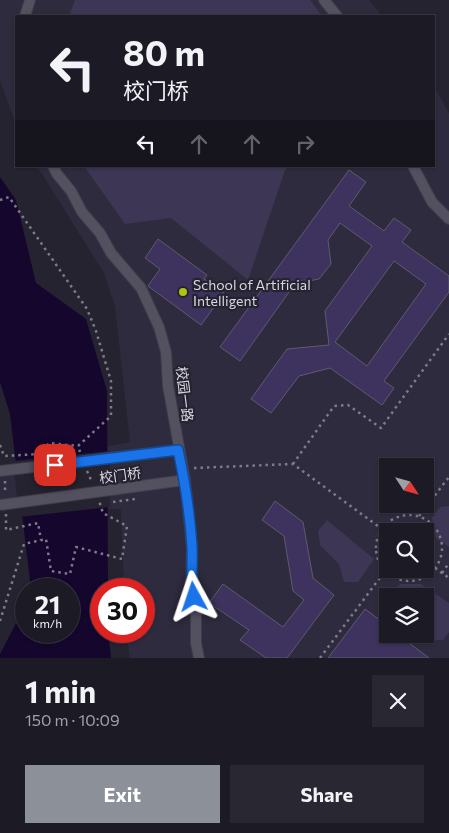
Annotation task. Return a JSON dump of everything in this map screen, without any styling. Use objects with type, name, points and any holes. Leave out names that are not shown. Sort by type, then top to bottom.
[{"type":"street","points":[[25,15],[30,0]]},
{"type":"street","points":[[324,0],[336,15]]},
{"type":"street","name":"校园一路","points":[[54,167],[71,191],[82,212],[100,233],[111,253],[141,288],[159,327],[166,352],[168,386],[178,450],[185,480],[192,547],[191,585],[196,608],[196,643],[199,658]]},
{"type":"street","points":[[414,167],[432,202],[449,219]]},
{"type":"street","name":"校门桥","points":[[0,471],[178,450]]},
{"type":"street","name":"校门桥","points":[[0,505],[185,480]]},
{"type":"path","points":[[0,200],[9,197],[87,308],[111,381],[111,416],[78,446],[49,443],[40,454],[4,456],[0,445]]},
{"type":"path","points":[[293,464],[334,406],[348,405],[381,428],[449,334]]},
{"type":"path","points":[[78,446],[81,454]]},
{"type":"path","points":[[84,463],[94,488]]},
{"type":"path","points":[[182,469],[293,464],[379,527]]},
{"type":"path","points":[[419,516],[449,477]]},
{"type":"path","points":[[0,621],[2,609],[24,544],[46,540],[51,571],[70,574],[76,547],[122,559],[127,526],[103,513],[97,496]]},
{"type":"path","points":[[387,523],[398,516],[419,516],[436,528],[442,548],[440,559],[435,568],[449,578]]},
{"type":"path","points":[[379,534],[376,539],[375,551],[379,563]]},
{"type":"path","points":[[442,573],[449,563]]},
{"type":"path","points":[[320,658],[380,578]]},
{"type":"path","points":[[394,578],[405,581],[422,578]]},
{"type":"shaded area","points":[[0,0],[369,0],[381,15],[15,15],[15,122],[0,80]]},
{"type":"shaded area","points":[[75,0],[310,0],[321,15],[69,15]]},
{"type":"shaded area","points":[[435,88],[449,113],[449,658],[130,658],[128,643],[155,643],[155,578],[124,578],[121,509],[0,508],[0,469],[130,442],[115,306],[104,273],[38,167],[435,167]]},
{"type":"shaded area","points":[[85,167],[288,167],[285,170],[248,280],[171,218],[125,224]]},
{"type":"shaded area","points":[[0,177],[16,200],[36,283],[86,319],[107,391],[108,578],[90,578],[90,643],[109,643],[111,658],[0,658],[0,654],[15,625],[15,643],[80,643],[80,578],[30,578],[10,414],[0,382]]},
{"type":"shaded area","points":[[449,506],[449,547],[436,538],[432,518],[440,507]]},
{"type":"shaded area","points":[[327,520],[374,559],[358,582],[344,582],[339,564],[320,545],[318,531]]},
{"type":"shaded area","points":[[400,584],[421,584],[427,588],[397,588]]},
{"type":"shaded area","points":[[434,593],[449,603],[449,632],[443,640],[434,640]]},
{"type":"pier","points":[[110,451],[110,507],[19,517],[13,461]]},
{"type":"building","points":[[349,170],[366,182],[349,206],[384,231],[394,218],[411,230],[402,242],[449,276],[449,292],[384,381],[394,388],[382,405],[330,368],[299,376],[271,413],[251,399],[287,349],[329,345],[325,311],[372,246],[340,223],[328,240],[331,264],[319,279],[303,282],[299,278],[240,361],[220,347]],"holes":[[[394,261],[426,284],[367,366],[335,342]]]},
{"type":"building","points":[[158,239],[207,275],[204,279],[224,293],[201,325],[148,286],[160,269],[145,258]]},
{"type":"building","points":[[275,501],[303,522],[313,578],[334,595],[287,658],[266,658],[240,640],[249,630],[209,603],[223,584],[283,627],[304,600],[293,591],[284,536],[262,520]]},
{"type":"building","points":[[365,609],[379,619],[379,643],[409,643],[429,658],[328,658]]},
{"type":"place","name":"School of Artificial Intelligent","points":[[183,292]]},
{"type":"route","points":[[55,465],[178,450],[185,480],[192,547],[191,585],[194,597]]}]
